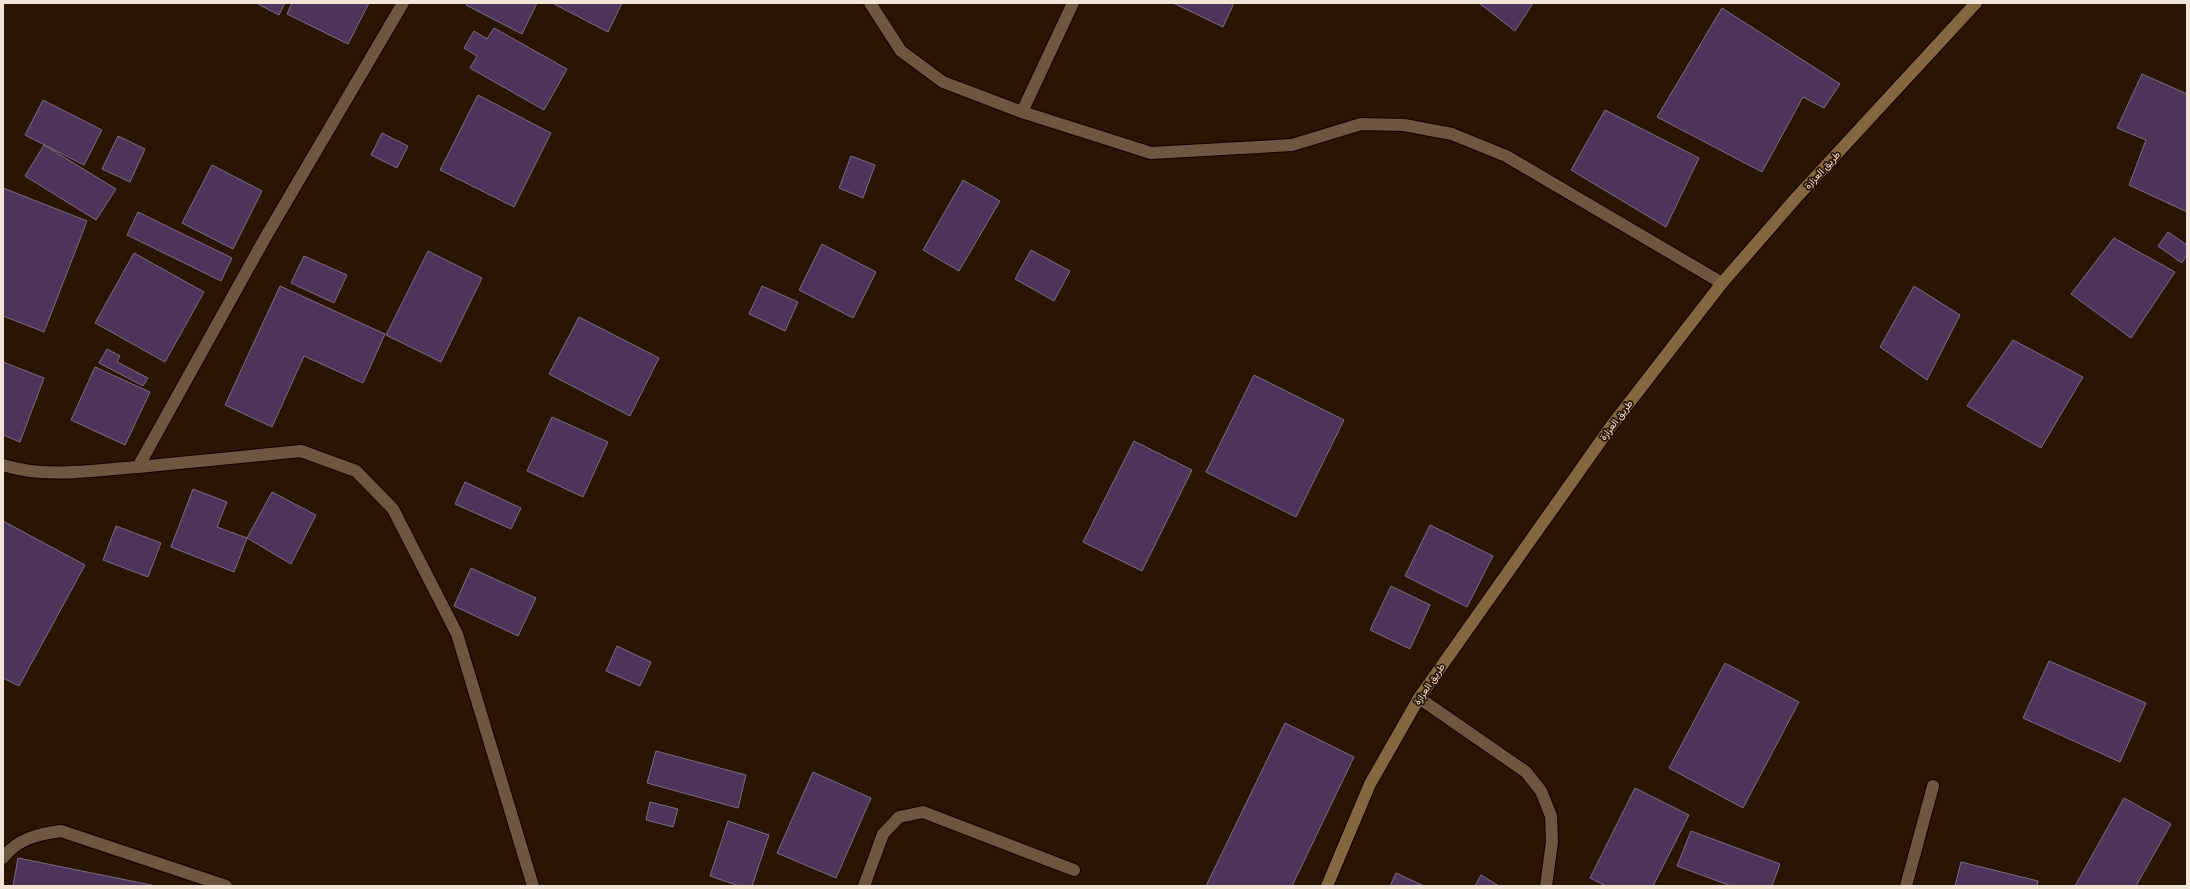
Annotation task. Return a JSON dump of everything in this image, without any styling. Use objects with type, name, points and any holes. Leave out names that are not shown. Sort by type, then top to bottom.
[{"type":"street","points":[[138,467],[265,238],[402,3]]},
{"type":"street","points":[[870,3],[901,51],[943,82],[1022,112],[1151,153],[1292,145],[1361,124],[1404,125],[1452,134],[1506,156],[1722,283]]},
{"type":"street","points":[[1022,112],[1073,3]]},
{"type":"street","name":"طريق العزازة","points":[[1327,886],[1370,784],[1419,698],[1612,425],[1722,283],[1796,198],[1976,3]]},
{"type":"street","points":[[3,465],[16,469],[66,473],[301,451],[356,471],[393,509],[457,634],[533,886]]},
{"type":"street","points":[[1419,698],[1526,772],[1541,790],[1551,816],[1552,842],[1546,886]]},
{"type":"street","points":[[1906,886],[1933,786]]},
{"type":"street","points":[[864,886],[882,834],[899,817],[923,812],[1074,870]]},
{"type":"street","points":[[3,858],[11,848],[36,834],[61,831],[226,886]]},
{"type":"building","points":[[256,3],[285,3],[279,15]]},
{"type":"building","points":[[292,3],[369,3],[348,44],[287,14]]},
{"type":"building","points":[[467,3],[537,3],[522,34],[466,5]]},
{"type":"building","points":[[552,3],[622,3],[608,32]]},
{"type":"building","points":[[1173,3],[1234,3],[1223,27]]},
{"type":"building","points":[[1479,3],[1533,3],[1515,31]]},
{"type":"building","points":[[1722,8],[1840,84],[1824,108],[1803,97],[1762,172],[1657,117]]},
{"type":"building","points":[[494,28],[567,69],[544,110],[470,68],[477,56],[464,48],[474,31],[487,39]]},
{"type":"building","points":[[2142,74],[2187,94],[2187,212],[2129,185],[2146,140],[2117,128]]},
{"type":"building","points":[[478,95],[551,133],[514,207],[440,170]]},
{"type":"building","points":[[43,100],[102,130],[84,165],[25,135]]},
{"type":"building","points":[[1605,110],[1699,158],[1666,227],[1571,170]]},
{"type":"building","points":[[382,133],[408,146],[397,168],[371,155]]},
{"type":"building","points":[[118,136],[145,149],[130,182],[102,169]]},
{"type":"building","points":[[44,145],[116,189],[96,220],[25,176]]},
{"type":"building","points":[[851,156],[875,165],[863,198],[839,188]]},
{"type":"building","points":[[212,165],[262,191],[233,249],[182,223]]},
{"type":"building","points":[[963,180],[1000,201],[959,271],[923,250]]},
{"type":"building","points":[[3,188],[87,221],[44,332],[3,316]]},
{"type":"building","points":[[138,212],[232,258],[221,281],[127,235]]},
{"type":"building","points":[[2168,232],[2187,245],[2187,254],[2182,263],[2158,246]]},
{"type":"building","points":[[2114,238],[2175,272],[2131,338],[2071,294]]},
{"type":"building","points":[[822,244],[876,272],[853,318],[799,290]]},
{"type":"building","points":[[1031,250],[1070,271],[1054,301],[1015,279]]},
{"type":"building","points":[[428,251],[482,278],[441,362],[386,335]]},
{"type":"building","points":[[134,253],[204,292],[165,362],[95,323]]},
{"type":"building","points":[[304,256],[347,275],[334,303],[291,283]]},
{"type":"building","points":[[280,286],[385,334],[363,383],[304,356],[272,427],[225,405]]},
{"type":"building","points":[[762,286],[798,302],[785,331],[749,314]]},
{"type":"building","points":[[1914,286],[1960,315],[1927,380],[1880,347]]},
{"type":"building","points":[[579,317],[659,358],[630,416],[549,374]]},
{"type":"building","points":[[2013,340],[2083,377],[2041,448],[1967,406]]},
{"type":"building","points":[[107,349],[120,356],[117,362],[148,378],[143,386],[99,363]]},
{"type":"building","points":[[3,362],[44,378],[20,442],[3,435]]},
{"type":"building","points":[[95,367],[150,392],[125,445],[71,420]]},
{"type":"building","points":[[1254,375],[1344,420],[1296,517],[1206,472]]},
{"type":"building","points":[[552,417],[608,442],[583,497],[527,471]]},
{"type":"building","points":[[1134,441],[1192,470],[1142,571],[1083,542]]},
{"type":"building","points":[[465,482],[521,508],[511,529],[455,504]]},
{"type":"building","points":[[193,489],[227,502],[217,527],[247,538],[234,572],[171,547]]},
{"type":"building","points":[[272,492],[316,515],[291,564],[247,538]]},
{"type":"building","points":[[3,521],[85,565],[19,686],[3,678]]},
{"type":"building","points":[[1430,525],[1493,556],[1467,607],[1405,576]]},
{"type":"building","points":[[116,526],[161,543],[148,577],[103,560]]},
{"type":"building","points":[[471,568],[536,598],[518,636],[454,606]]},
{"type":"building","points":[[1391,586],[1430,605],[1410,649],[1370,630]]},
{"type":"building","points":[[617,646],[651,662],[640,686],[606,671]]},
{"type":"building","points":[[2049,661],[2146,703],[2120,762],[2023,718]]},
{"type":"building","points":[[1725,663],[1799,702],[1743,808],[1669,768]]},
{"type":"building","points":[[1285,723],[1354,757],[1292,886],[1206,886]]},
{"type":"building","points":[[656,751],[746,775],[738,808],[647,783]]},
{"type":"building","points":[[813,772],[871,798],[836,878],[777,853]]},
{"type":"building","points":[[1635,788],[1689,815],[1653,886],[1606,886],[1590,878]]},
{"type":"building","points":[[2124,798],[2171,824],[2136,886],[2075,886]]},
{"type":"building","points":[[650,802],[678,809],[673,827],[646,820]]},
{"type":"building","points":[[728,821],[769,835],[752,886],[739,886],[710,876]]},
{"type":"building","points":[[1691,831],[1780,864],[1772,886],[1731,886],[1677,866]]},
{"type":"building","points":[[18,858],[156,886],[13,886]]},
{"type":"building","points":[[1961,862],[2038,881],[2037,886],[1955,886]]},
{"type":"building","points":[[1396,873],[1424,886],[1390,886]]},
{"type":"building","points":[[1481,875],[1499,886],[1475,886]]}]
